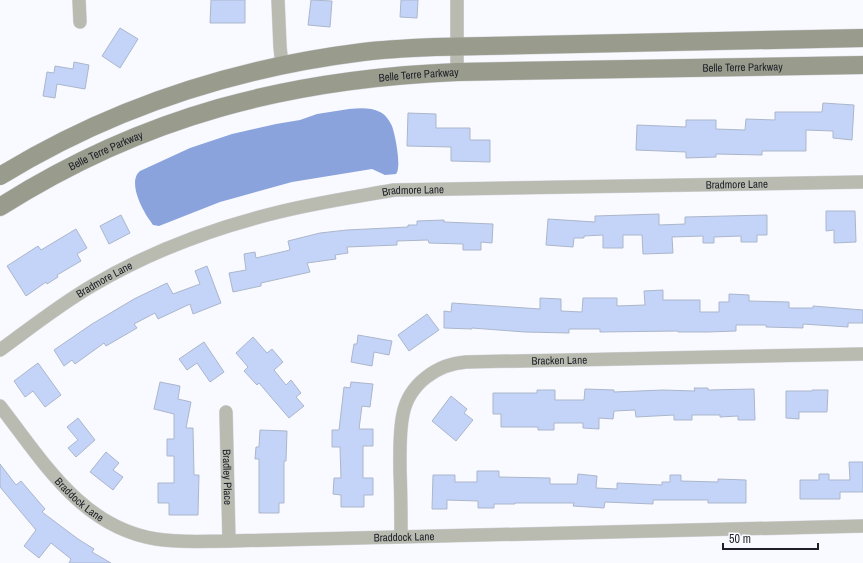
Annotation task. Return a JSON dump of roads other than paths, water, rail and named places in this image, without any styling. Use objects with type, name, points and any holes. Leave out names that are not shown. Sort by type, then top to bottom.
[{"type":"main road","points":[[0,176],[31,157],[68,138],[138,107],[189,88],[282,65],[364,51],[456,46],[863,38]]},
{"type":"main road","name":"Belle Terre Parkway","points":[[0,207],[44,180],[84,159],[168,124],[214,109],[320,84],[406,74],[457,72],[863,65]]},
{"type":"street","points":[[79,0],[80,22]]},
{"type":"street","points":[[278,0],[282,65]]},
{"type":"street","points":[[457,0],[457,72]]},
{"type":"street","name":"Bradmore Lane","points":[[0,350],[36,323],[89,287],[164,250],[218,230],[276,213],[334,201],[394,190],[863,182]]},
{"type":"street","name":"Bracken Lane","points":[[401,536],[400,441],[403,414],[409,399],[419,385],[428,376],[447,365],[466,362],[863,354]]},
{"type":"street","name":"Braddock Lane","points":[[0,406],[65,489],[82,505],[108,523],[132,533],[156,539],[183,542],[863,526]]},
{"type":"street","name":"Bradley Place","points":[[226,412],[229,541]]},
{"type":"water","points":[[349,109],[373,109],[382,113],[388,119],[392,126],[396,143],[398,170],[396,174],[385,175],[372,169],[292,182],[220,202],[159,226],[153,225],[142,207],[135,185],[135,180],[140,171],[190,148],[232,134],[300,120],[317,114]]}]
